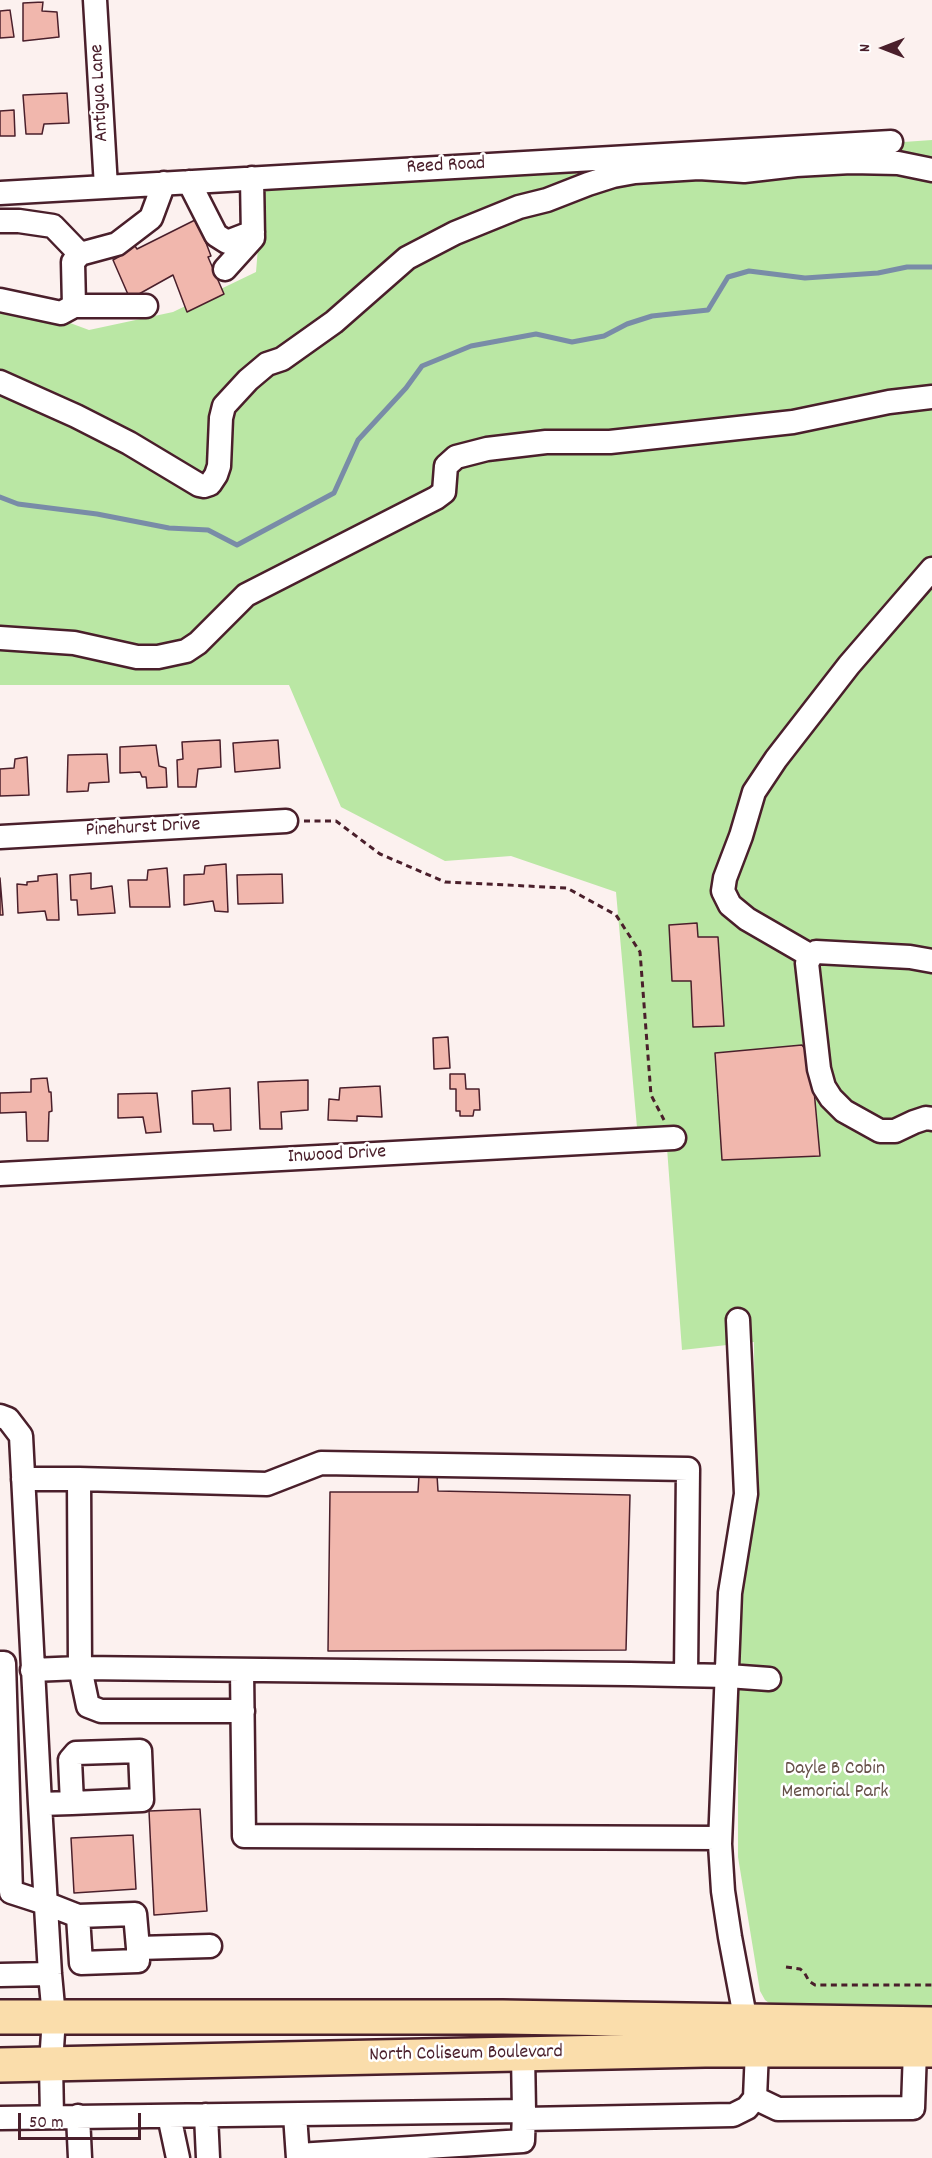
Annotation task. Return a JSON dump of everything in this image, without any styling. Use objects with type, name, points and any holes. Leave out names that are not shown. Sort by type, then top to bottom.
[{"type":"highway","name":"North Coliseum Boulevard","points":[[0,2017],[503,2017],[751,2036],[926,2041]]},
{"type":"highway","name":"North Coliseum Boulevard","points":[[0,2065],[523,2054],[751,2036]]},
{"type":"street","name":"Antigua Lane","points":[[95,0],[106,187]]},
{"type":"street","name":"Reed Road","points":[[0,193],[891,142]]},
{"type":"street","points":[[0,382],[129,443],[204,486],[210,484],[219,466],[221,418],[224,406],[248,380],[267,364],[282,359],[334,322],[407,258],[455,233],[519,207],[547,200],[613,176],[635,172],[699,168],[744,171],[796,165],[870,162],[898,163],[932,170]]},
{"type":"street","points":[[225,269],[253,238],[252,178]]},
{"type":"street","points":[[189,182],[216,235],[227,242],[253,232]]},
{"type":"street","points":[[74,306],[73,262],[80,254],[117,244],[151,218],[164,183]]},
{"type":"street","points":[[43,190],[44,225]]},
{"type":"street","points":[[0,221],[53,226],[80,254]]},
{"type":"street","points":[[0,300],[61,313],[74,306],[146,306]]},
{"type":"street","points":[[0,638],[74,643],[137,657],[158,657],[186,651],[198,643],[246,595],[436,498],[444,492],[446,466],[456,457],[487,449],[546,442],[610,442],[793,422],[889,402],[932,397]]},
{"type":"street","points":[[811,956],[747,919],[730,905],[723,891],[725,878],[754,792],[776,759],[849,664],[932,569]]},
{"type":"street","name":"Pinehurst Drive","points":[[0,837],[286,820]]},
{"type":"street","points":[[930,959],[862,953],[816,952],[807,963],[816,1049],[824,1087],[831,1098],[844,1112],[880,1131],[895,1131],[926,1118],[932,1119]]},
{"type":"street","name":"Inwood Drive","points":[[0,1174],[674,1138]]},
{"type":"street","points":[[0,2118],[206,2115],[733,2115],[747,2108],[755,2098],[751,2036],[723,1891],[720,1838],[730,1593],[746,1494],[738,1320]]},
{"type":"street","points":[[0,1416],[8,1419],[21,1436],[45,1903],[54,2017],[51,2064],[52,2117]]},
{"type":"street","points":[[23,1479],[267,1484],[321,1463],[688,1469],[686,1675]]},
{"type":"street","points":[[79,1479],[80,1668],[88,1706],[101,1712],[243,1711]]},
{"type":"street","points":[[0,1663],[4,1663],[11,1892],[78,1916],[135,1914],[138,1961],[81,1963],[78,1916]]},
{"type":"street","points":[[32,1670],[80,1668],[686,1675],[770,1679]]},
{"type":"street","points":[[242,1670],[244,1836],[720,1838]]},
{"type":"street","points":[[40,1804],[72,1803]]},
{"type":"street","points":[[138,1948],[210,1946]]},
{"type":"street","points":[[0,1975],[50,1974]]},
{"type":"street","points":[[755,2098],[778,2109],[913,2108],[926,2041]]},
{"type":"street","points":[[295,2115],[298,2157],[515,2150],[523,2141],[523,2054]]},
{"type":"street","points":[[206,2115],[208,2158]]},
{"type":"street","points":[[78,2116],[80,2158]]},
{"type":"street","points":[[169,2116],[178,2158]]},
{"type":"path","points":[[286,820],[336,821],[380,854],[445,882],[567,888],[615,915],[640,952],[651,1095],[674,1138]]},
{"type":"path","points":[[786,1967],[800,1969],[809,1981],[822,1986],[932,1985]]},
{"type":"green space","name":"Dayle B Cobin Memorial Park","points":[[932,140],[932,2007],[769,2003],[760,1991],[738,1857],[736,1623],[755,1490],[754,1342],[682,1350],[667,1148],[639,1150],[616,892],[511,856],[445,861],[341,807],[289,685],[0,685],[0,297],[89,330],[173,312],[256,272],[263,187]]},
{"type":"building","points":[[43,2],[42,11],[57,12],[59,37],[23,41],[23,3]]},
{"type":"building","points":[[10,10],[14,37],[0,38],[0,11]]},
{"type":"building","points":[[67,93],[69,123],[44,124],[42,134],[26,134],[23,95]]},
{"type":"building","points":[[14,110],[15,136],[0,136],[0,111]]},
{"type":"building","points":[[197,219],[211,256],[208,257],[224,294],[187,312],[173,275],[130,299],[113,260],[120,256],[119,249],[133,243],[137,249]]},
{"type":"building","points":[[220,740],[221,767],[198,769],[196,787],[178,787],[177,760],[183,759],[182,742]]},
{"type":"building","points":[[278,740],[280,768],[235,772],[233,743]]},
{"type":"building","points":[[156,745],[159,766],[166,768],[167,787],[147,788],[146,777],[142,777],[140,772],[120,773],[120,747]]},
{"type":"building","points":[[107,754],[109,782],[89,783],[88,791],[67,792],[68,755]]},
{"type":"building","points":[[27,757],[29,795],[0,796],[0,769],[14,768],[15,759]]},
{"type":"building","points":[[226,864],[228,912],[215,911],[213,901],[184,905],[184,875],[204,874],[205,866]]},
{"type":"building","points":[[167,868],[170,907],[130,907],[128,880],[147,880],[148,870]]},
{"type":"building","points":[[91,873],[91,889],[112,886],[115,913],[78,915],[77,900],[71,900],[70,875]]},
{"type":"building","points":[[57,874],[59,920],[47,920],[45,911],[18,913],[17,884],[27,885],[27,882],[38,881],[38,876]]},
{"type":"building","points":[[282,874],[283,903],[238,904],[237,875]]},
{"type":"building","points":[[0,878],[3,915],[0,915]]},
{"type":"building","points":[[697,923],[698,937],[718,937],[724,1026],[693,1027],[691,981],[672,981],[669,925]]},
{"type":"building","points":[[448,1037],[450,1068],[434,1069],[433,1038]]},
{"type":"building","points":[[802,1045],[811,1057],[820,1156],[722,1160],[715,1053]]},
{"type":"building","points":[[450,1074],[465,1074],[466,1089],[479,1089],[480,1110],[474,1110],[473,1116],[460,1116],[460,1111],[456,1111],[456,1089],[450,1089]]},
{"type":"building","points":[[47,1078],[49,1092],[51,1092],[52,1111],[49,1112],[48,1141],[27,1141],[26,1112],[0,1113],[0,1093],[31,1092],[31,1079]]},
{"type":"building","points":[[308,1080],[308,1110],[281,1112],[282,1129],[260,1129],[258,1082]]},
{"type":"building","points":[[380,1086],[382,1117],[357,1116],[357,1121],[328,1120],[329,1099],[339,1100],[340,1088]]},
{"type":"building","points":[[230,1088],[231,1130],[214,1131],[213,1124],[193,1124],[192,1091]]},
{"type":"building","points":[[157,1093],[161,1132],[146,1133],[143,1117],[118,1118],[118,1094]]},
{"type":"building","points":[[419,1475],[437,1475],[438,1491],[630,1495],[626,1650],[328,1651],[330,1492],[418,1492]]},
{"type":"building","points":[[200,1809],[207,1911],[154,1915],[149,1811]]},
{"type":"building","points":[[133,1835],[136,1889],[74,1893],[71,1838]]},
{"type":"waterway","points":[[0,497],[18,504],[97,514],[169,528],[208,530],[237,545],[334,493],[358,440],[406,388],[422,366],[471,346],[536,334],[572,342],[604,336],[627,324],[652,316],[708,310],[728,277],[749,271],[805,278],[878,273],[907,267],[932,267]]}]
